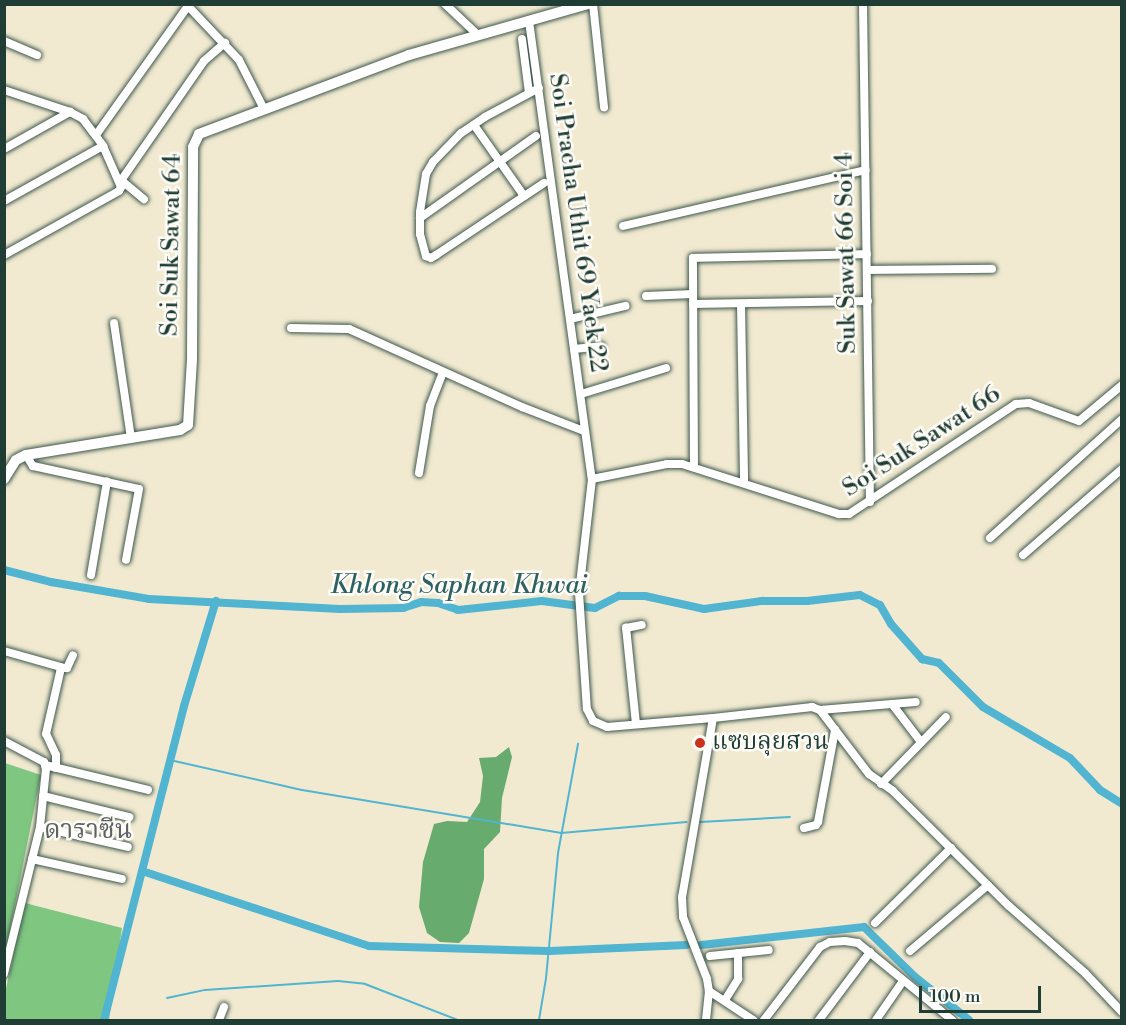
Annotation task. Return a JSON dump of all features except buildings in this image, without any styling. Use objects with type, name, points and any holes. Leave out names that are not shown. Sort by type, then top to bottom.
[{"type":"street","points":[[446,4],[478,34]]},
{"type":"street","name":"Soi Suk Sawat 64","points":[[4,479],[7,466],[26,455],[186,428],[190,418],[195,138],[205,130],[409,55],[588,4]]},
{"type":"street","points":[[593,4],[604,107]]},
{"type":"street","name":"Suk Sawat 66 Soi 4","points":[[863,4],[870,502]]},
{"type":"street","points":[[96,135],[187,5],[225,43],[244,68],[264,109]]},
{"type":"street","name":"Soi Pracha Uthit 69 Yaek 22","points":[[529,21],[592,479],[579,592],[590,717],[599,725],[607,727],[713,718],[812,706],[820,710],[916,702]]},
{"type":"street","points":[[522,39],[529,93]]},
{"type":"street","points":[[5,43],[37,55]]},
{"type":"street","points":[[4,255],[119,191],[120,181],[204,61],[225,43]]},
{"type":"street","points":[[539,88],[474,125],[444,148],[426,174],[420,218],[425,254],[432,258],[544,183]]},
{"type":"street","points":[[4,90],[83,119],[103,146],[120,181],[144,199]]},
{"type":"street","points":[[4,149],[69,112]]},
{"type":"street","points":[[474,125],[524,196]]},
{"type":"street","points":[[420,218],[536,136]]},
{"type":"street","points":[[4,201],[103,146]]},
{"type":"street","points":[[623,226],[866,170]]},
{"type":"street","points":[[694,466],[693,258],[867,254]]},
{"type":"street","points":[[867,270],[992,269]]},
{"type":"street","points":[[646,296],[693,294]]},
{"type":"street","points":[[693,304],[868,301]]},
{"type":"street","points":[[741,304],[744,482]]},
{"type":"street","points":[[570,319],[625,306]]},
{"type":"street","points":[[114,323],[131,438]]},
{"type":"street","points":[[291,328],[349,329],[443,372],[584,431]]},
{"type":"street","points":[[574,349],[601,346]]},
{"type":"street","points":[[581,394],[666,368]]},
{"type":"street","points":[[418,473],[430,406],[443,372]]},
{"type":"street","name":"Soi Suk Sawat 66","points":[[592,479],[667,464],[694,466],[844,515],[870,502],[1016,404],[1029,403],[1079,421],[1122,385]]},
{"type":"street","points":[[990,538],[1122,420]]},
{"type":"street","points":[[26,455],[33,466],[139,489],[126,560]]},
{"type":"street","points":[[1023,555],[1122,469]]},
{"type":"street","points":[[91,575],[107,482]]},
{"type":"street","points":[[636,724],[626,628],[642,625]]},
{"type":"street","points":[[4,651],[61,668],[67,668],[73,655]]},
{"type":"street","points":[[56,768],[56,755],[46,734],[61,668]]},
{"type":"street","points":[[892,704],[921,742]]},
{"type":"street","points":[[820,710],[869,774],[893,791],[988,885],[1085,973],[1122,1012]]},
{"type":"street","points":[[881,784],[946,717]]},
{"type":"street","points":[[706,1020],[709,991],[683,917],[682,897],[713,718]]},
{"type":"street","points":[[804,828],[816,825],[818,822],[835,730]]},
{"type":"street","points":[[4,741],[34,755],[45,765],[148,790]]},
{"type":"street","points":[[4,974],[40,827],[45,765]]},
{"type":"street","points":[[43,796],[129,817]]},
{"type":"street","points":[[40,827],[128,847]]},
{"type":"street","points":[[875,923],[951,848]]},
{"type":"street","points":[[32,859],[122,879]]},
{"type":"street","points":[[910,951],[988,885]]},
{"type":"street","points":[[764,1020],[820,947],[830,942],[845,941],[858,943],[952,1020]]},
{"type":"street","points":[[710,956],[770,950]]},
{"type":"street","points":[[819,1020],[870,952]]},
{"type":"street","points":[[725,1000],[738,979],[738,953]]},
{"type":"street","points":[[879,1019],[903,981]]},
{"type":"street","points":[[709,991],[753,1020]]},
{"type":"street","points":[[219,1020],[224,1007]]},
{"type":"green space","points":[[509,747],[512,757],[502,798],[500,832],[484,849],[484,879],[469,933],[459,943],[440,942],[427,933],[419,907],[423,862],[434,824],[447,821],[467,822],[480,802],[483,776],[479,758],[496,757]]},
{"type":"green space","points":[[4,763],[41,775],[5,954]]},
{"type":"green space","points":[[25,903],[122,928],[109,1020],[5,1020],[5,993]]},
{"type":"waterway","name":"Khlong Saphan Khwai","points":[[4,570],[51,582],[149,599],[340,609],[403,608],[421,602],[438,603],[458,610],[542,601],[595,608],[619,596],[645,596],[704,609],[762,601],[807,601],[860,595],[880,605],[891,624],[922,659],[939,663],[983,707],[1070,758],[1100,790],[1122,804]]},
{"type":"waterway","points":[[104,1020],[184,706],[216,601]]},
{"type":"waterway","points":[[539,1020],[546,978],[558,853],[578,744]]},
{"type":"waterway","points":[[170,760],[302,790],[561,833],[687,822]]},
{"type":"waterway","points":[[700,822],[790,817]]},
{"type":"waterway","points":[[142,871],[369,946],[549,951],[687,945]]},
{"type":"waterway","points":[[701,945],[864,927],[915,977],[969,1020]]},
{"type":"waterway","points":[[167,998],[205,990],[338,981],[365,984],[458,1020]]},
{"type":"place","name":"แซบลุยสวน","points":[[700,743]]},
{"type":"district","name":"ดาราซีน","points":[[88,831]]}]
